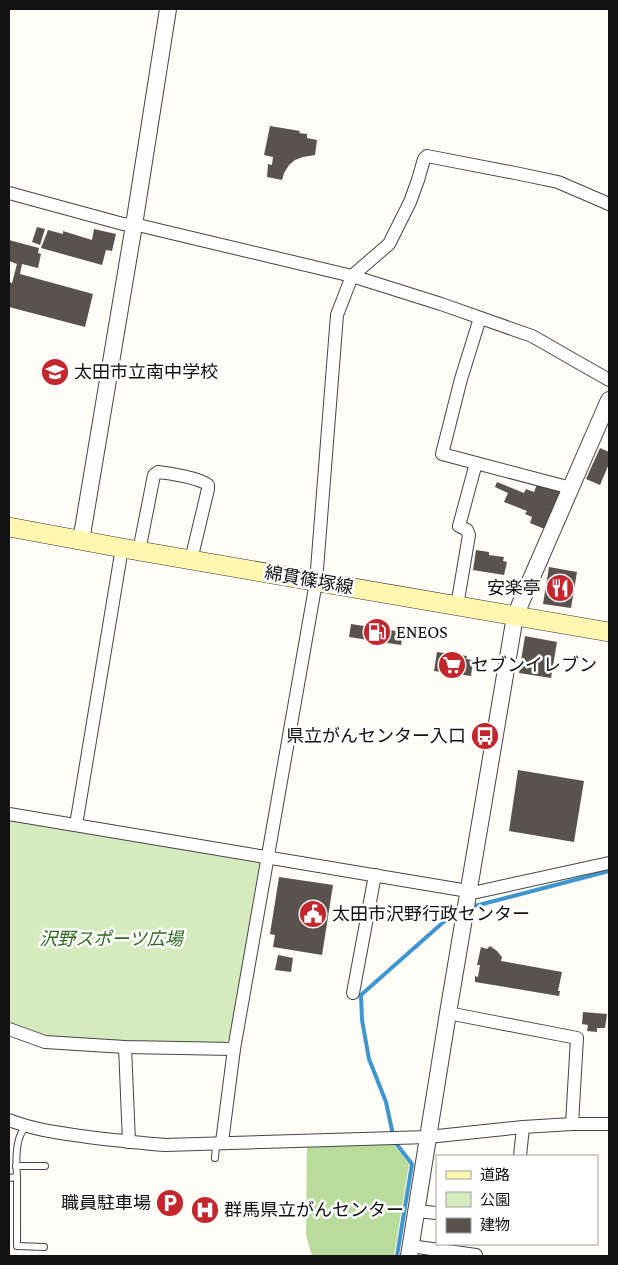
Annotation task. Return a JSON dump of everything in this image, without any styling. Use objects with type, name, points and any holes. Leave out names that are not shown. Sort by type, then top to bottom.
[{"type":"main road","name":"綿貫篠塚線","points":[[9,527],[130,550],[609,632]]},
{"type":"street","points":[[81,541],[168,9]]},
{"type":"street","points":[[222,1142],[234,1049],[316,582],[337,315],[352,276],[389,244],[410,202],[424,159],[427,156],[558,182],[609,204]]},
{"type":"street","points":[[9,193],[123,224],[142,226],[352,276],[441,304],[532,336],[609,380]]},
{"type":"street","points":[[480,318],[461,379],[442,454],[571,488]]},
{"type":"street","points":[[476,1255],[409,1251],[515,616],[609,400]]},
{"type":"street","points":[[457,606],[469,535],[467,530],[459,526],[476,463]]},
{"type":"street","points":[[76,825],[130,550],[154,475],[158,472],[202,480],[208,485],[191,560]]},
{"type":"street","points":[[9,814],[478,892],[609,862]]},
{"type":"street","points":[[353,993],[375,875]]},
{"type":"street","points":[[448,1014],[577,1038],[572,1124]]},
{"type":"street","points":[[9,1029],[45,1042],[125,1047],[234,1049]]},
{"type":"street","points":[[125,1047],[129,1142]]},
{"type":"street","points":[[9,1120],[26,1127],[54,1132],[129,1142],[165,1144],[428,1137],[523,1127],[609,1124]]},
{"type":"street","points":[[520,1155],[523,1127]]},
{"type":"street","points":[[416,1211],[436,1213]]},
{"type":"lane","points":[[26,1127],[22,1130],[17,1150],[18,1246],[44,1247]]},
{"type":"lane","points":[[215,1158],[216,1146],[222,1142]]},
{"type":"lane","points":[[16,1166],[45,1166]]},
{"type":"lane","points":[[9,1178],[16,1178]]},
{"type":"green space","name":"沢野スポーツ広場","points":[[9,819],[260,859],[230,1038],[223,1043],[145,1043],[97,1040],[37,1035],[9,1023]]},
{"type":"green space","points":[[391,1141],[409,1164],[394,1256],[312,1256],[306,1235],[307,1144]]},
{"type":"building","points":[[270,126],[300,131],[299,133],[307,134],[307,138],[317,140],[315,155],[295,160],[289,165],[282,180],[267,177],[268,164],[272,165],[273,157],[264,155]]},
{"type":"building","points":[[37,227],[45,229],[40,245],[32,242]]},
{"type":"building","points":[[94,229],[116,234],[112,251],[106,250],[102,265],[41,248],[48,230],[63,234],[63,231],[92,240]]},
{"type":"building","points":[[9,240],[39,248],[38,253],[41,254],[38,268],[22,264],[20,274],[93,294],[85,327],[9,307],[9,282],[12,283],[17,264],[9,261]]},
{"type":"building","points":[[600,448],[609,452],[609,464],[600,485],[586,479]]},
{"type":"building","points":[[497,482],[524,493],[526,489],[534,492],[538,482],[562,492],[547,530],[530,523],[532,517],[525,514],[527,511],[504,502],[508,493],[495,487]]},
{"type":"building","points":[[476,550],[489,552],[489,555],[504,557],[503,561],[507,562],[504,575],[473,570]]},
{"type":"building","name":"安楽亭","points":[[549,567],[577,572],[571,608],[543,604]]},
{"type":"building","points":[[351,624],[403,632],[401,645],[349,637]]},
{"type":"building","points":[[525,636],[557,642],[551,678],[519,673]]},
{"type":"building","points":[[437,652],[467,656],[466,659],[473,660],[471,676],[434,671]]},
{"type":"building","points":[[518,770],[584,781],[574,842],[509,831]]},
{"type":"building","points":[[279,877],[333,885],[322,955],[273,947],[275,935],[270,934]]},
{"type":"building","points":[[490,946],[502,957],[501,961],[562,972],[558,991],[560,991],[559,996],[475,982],[475,976],[478,977],[480,965],[477,965],[481,947],[487,949]]},
{"type":"building","points":[[278,955],[293,958],[291,972],[275,970]]},
{"type":"building","points":[[583,1012],[607,1014],[605,1028],[597,1028],[597,1032],[587,1031],[588,1025],[582,1024]]},
{"type":"waterway","points":[[471,907],[609,871]]},
{"type":"waterway","points":[[393,1135],[386,1102],[369,1059],[362,1020],[361,995],[457,910],[462,909]]},
{"type":"waterway","points":[[395,1142],[412,1164],[397,1256]]},
{"type":"place","name":"太田市立南中学校","points":[[55,372]]},
{"type":"place","name":"安楽亭","points":[[560,588]]},
{"type":"place","name":"ENEOS","points":[[377,632]]},
{"type":"place","name":"セブンイレブン","points":[[452,665]]},
{"type":"place","name":"県立がんセンター入口","points":[[485,736]]},
{"type":"place","name":"太田市沢野行政センター","points":[[313,914]]},
{"type":"place","name":"職員駐車場","points":[[170,1203]]},
{"type":"place","name":"群馬県立がんセンター","points":[[205,1210]]}]
